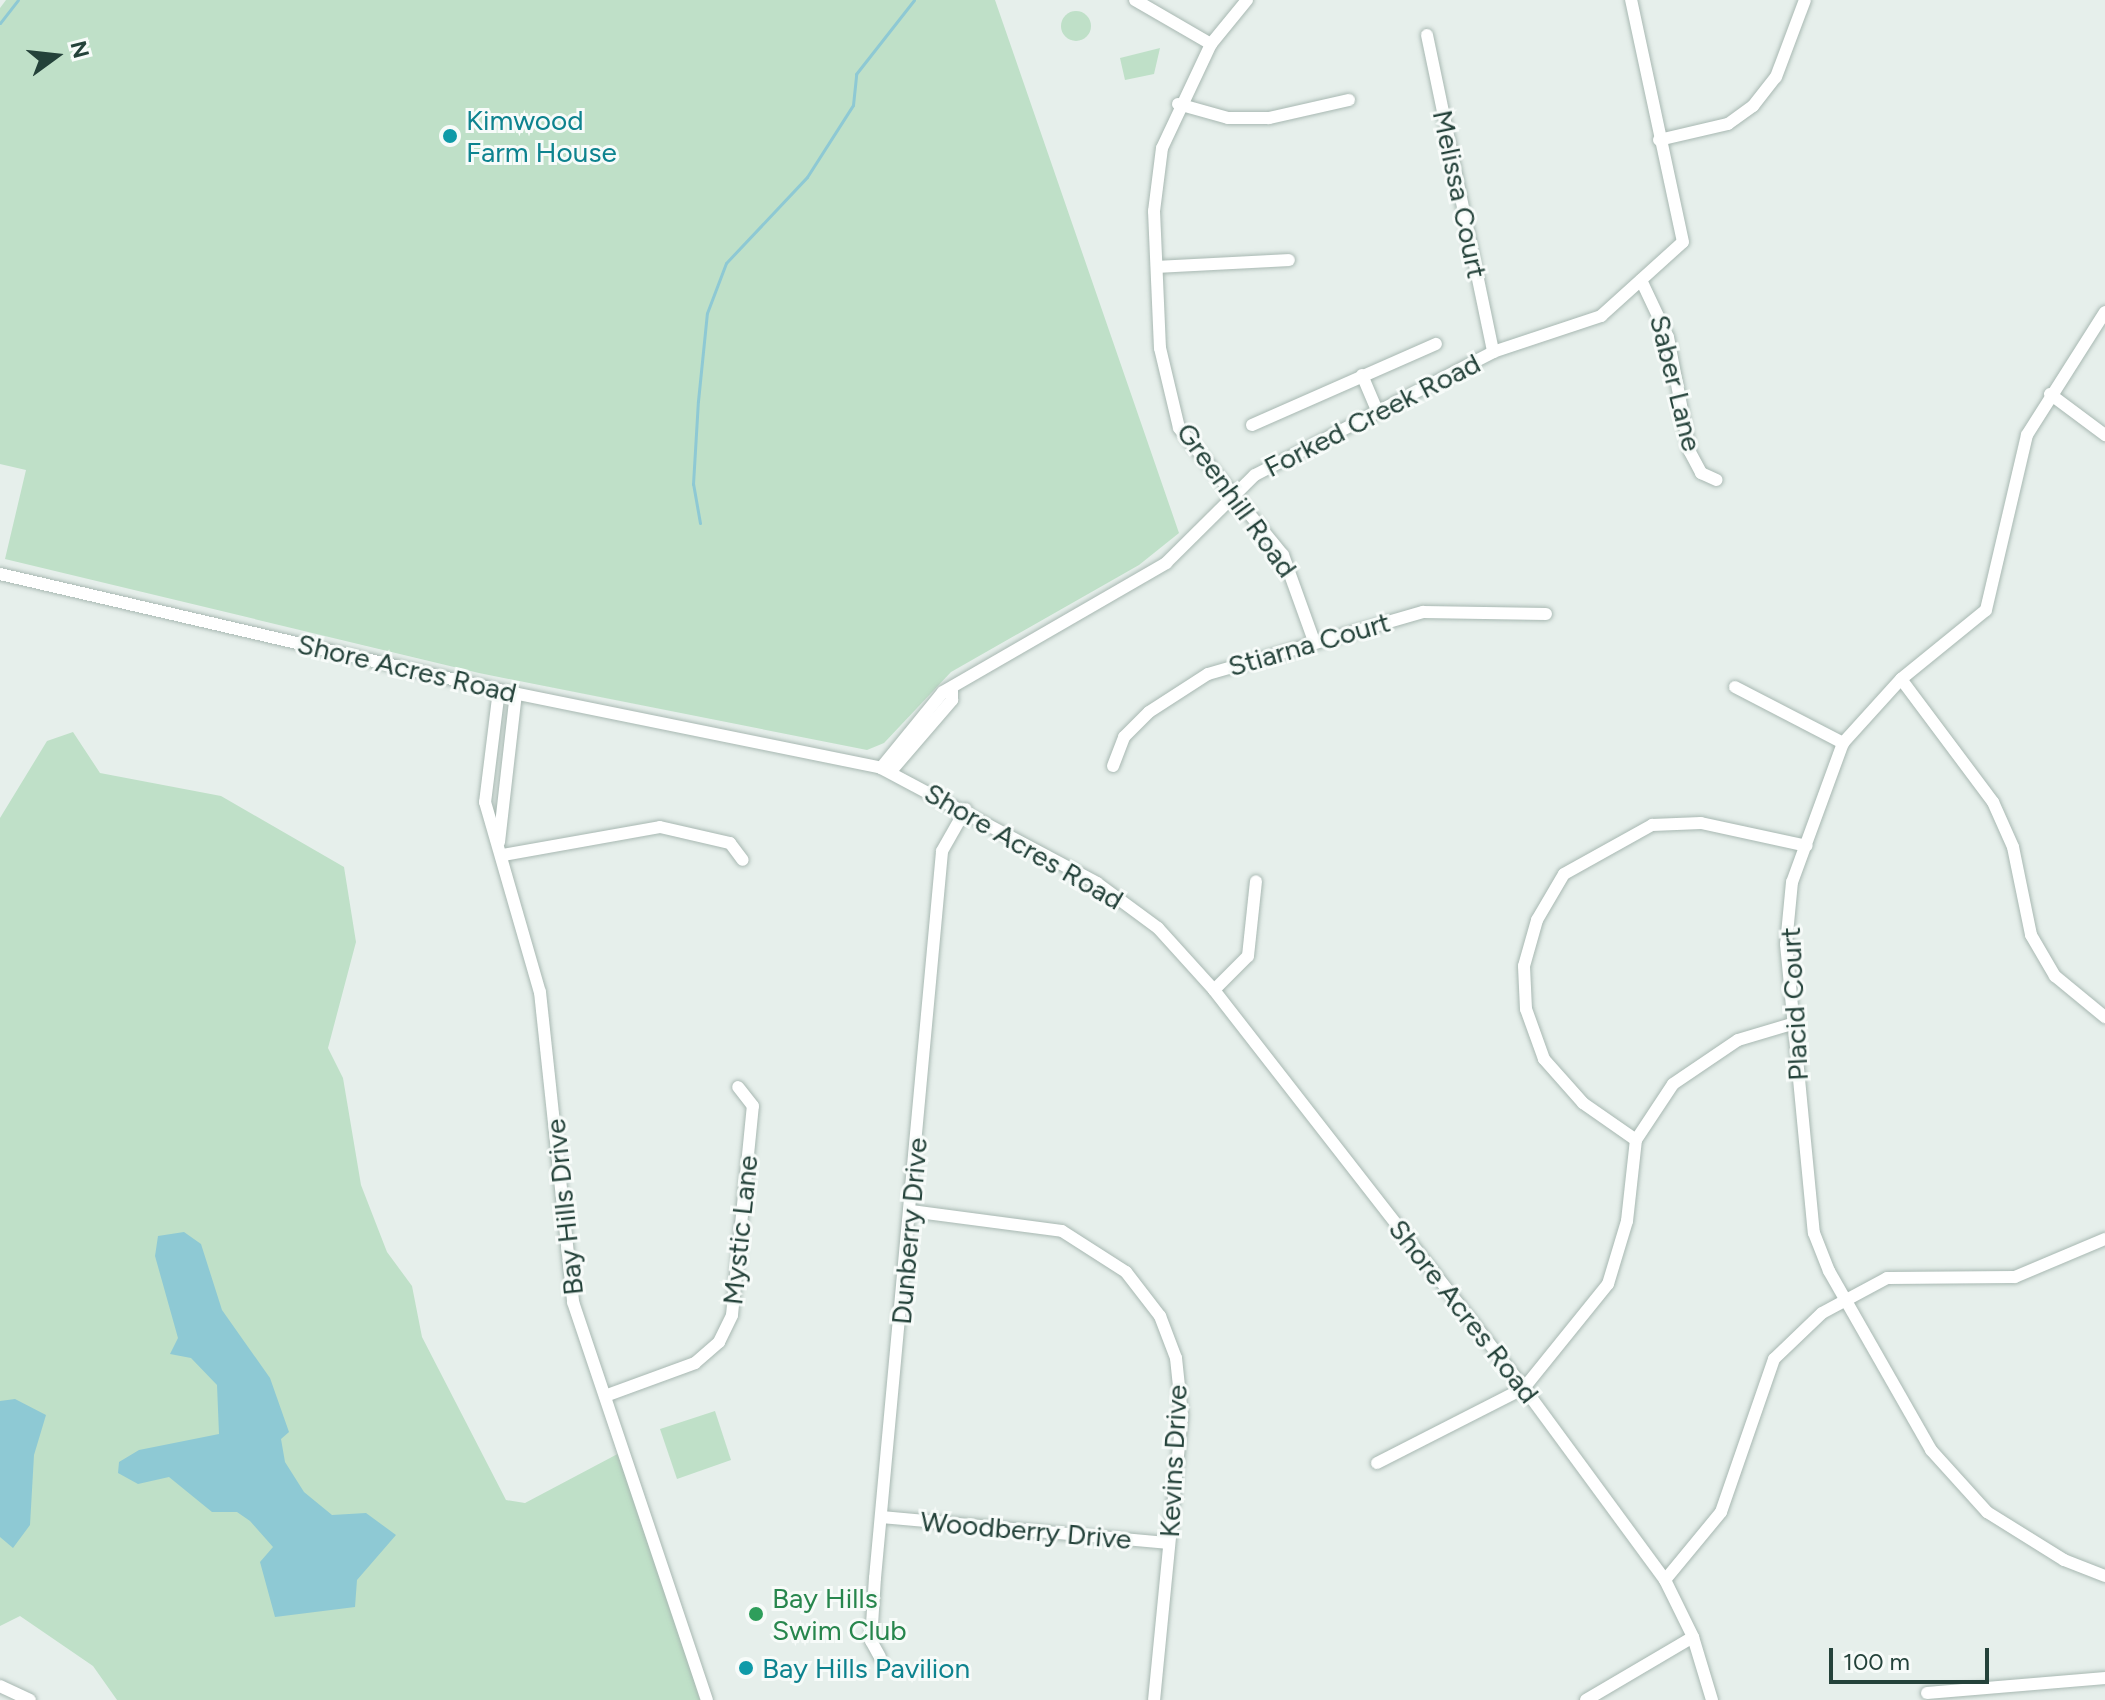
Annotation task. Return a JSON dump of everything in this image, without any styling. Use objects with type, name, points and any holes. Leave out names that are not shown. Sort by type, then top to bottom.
[{"type":"street","name":"Greenhill Road","points":[[1247,0],[1211,44],[1178,104],[1158,179],[1160,348],[1179,428],[1283,555],[1314,641]]},
{"type":"street","points":[[1631,0],[1659,140],[1728,124],[1753,106],[1776,77],[1805,0]]},
{"type":"street","points":[[1140,1],[1211,44]]},
{"type":"street","name":"Melissa Court","points":[[1427,35],[1493,352]]},
{"type":"street","points":[[1178,104],[1228,118],[1269,118],[1349,100]]},
{"type":"street","name":"Forked Creek Road","points":[[886,769],[916,720],[952,689],[1166,563],[1255,475],[1493,352],[1601,316],[1683,242],[1659,140]]},
{"type":"street","points":[[1157,267],[1289,260]]},
{"type":"street","name":"Saber Lane","points":[[1641,280],[1668,337],[1690,452],[1701,473],[1717,480]]},
{"type":"street","name":"Placid Court","points":[[2105,312],[2050,394],[2027,435],[1986,610],[1901,679],[1843,743],[1792,882],[1786,944],[1814,1233],[1845,1297],[1931,1450],[1987,1512],[2064,1560],[2105,1576]]},
{"type":"street","points":[[1252,425],[1436,344]]},
{"type":"street","points":[[1362,375],[1377,410]]},
{"type":"street","points":[[2050,394],[2105,435]]},
{"type":"street","name":"Shore Acres Road","points":[[0,574],[499,690],[886,769],[966,809],[1124,902],[1214,990],[1524,1388],[1665,1580],[1693,1637],[1712,1700]]},
{"type":"street","name":"Stiarna Court","points":[[1113,766],[1132,729],[1208,674],[1423,612],[1546,614]]},
{"type":"street","points":[[1901,679],[1993,802],[2013,847],[2031,935],[2055,976],[2105,1017]]},
{"type":"street","points":[[1735,687],[1843,743]]},
{"type":"street","name":"Bay Hills Drive","points":[[499,690],[485,802],[489,832],[501,849],[542,1002],[573,1302],[707,1700]]},
{"type":"street","name":"Bay Hills Drive","points":[[501,849],[516,693]]},
{"type":"street","name":"Dunberry Drive","points":[[880,1657],[871,1641],[942,851],[966,809]]},
{"type":"street","points":[[1636,1140],[1583,1103],[1544,1059],[1526,1009],[1524,966],[1557,885],[1600,847],[1652,825],[1701,823],[1807,846]]},
{"type":"street","points":[[501,849],[660,827],[730,843],[743,860]]},
{"type":"street","points":[[1214,990],[1248,956],[1256,881]]},
{"type":"street","points":[[1377,1463],[1524,1388],[1608,1284],[1627,1221],[1636,1140],[1673,1084],[1701,1061],[1738,1040],[1792,1024]]},
{"type":"street","name":"Mystic Lane","points":[[605,1396],[695,1363],[719,1342],[732,1315],[753,1106],[738,1087]]},
{"type":"street","name":"Kevins Drive","points":[[911,1211],[1062,1231],[1104,1254],[1146,1296],[1169,1336],[1181,1386],[1154,1700]]},
{"type":"street","points":[[1665,1580],[1721,1512],[1774,1359],[1845,1297],[1904,1274],[2015,1277],[2105,1239]]},
{"type":"street","name":"Woodberry Drive","points":[[882,1517],[1169,1543]]},
{"type":"street","points":[[1586,1700],[1693,1637]]},
{"type":"street","points":[[1927,1693],[2105,1678]]},
{"type":"street","points":[[0,1686],[30,1700]]},
{"type":"green space","points":[[6,0],[995,0],[1179,533],[1139,565],[951,672],[884,743],[867,750],[479,673],[5,559],[26,470],[0,464],[0,8]]},
{"type":"green space","points":[[1076,11],[1087,15],[1091,26],[1087,37],[1076,41],[1065,37],[1061,26],[1065,15]]},
{"type":"green space","points":[[1160,48],[1154,74],[1125,80],[1120,58]]},
{"type":"green space","points":[[73,732],[100,773],[221,796],[344,867],[356,942],[328,1048],[343,1078],[361,1185],[387,1252],[412,1286],[422,1337],[506,1500],[525,1503],[627,1449],[700,1700],[117,1700],[93,1666],[20,1616],[0,1626],[0,818],[47,741]]},
{"type":"green space","points":[[715,1411],[731,1460],[677,1479],[660,1429]]},
{"type":"water","points":[[184,1232],[201,1244],[222,1310],[270,1378],[289,1432],[281,1439],[285,1462],[304,1492],[332,1515],[366,1513],[396,1535],[357,1580],[355,1607],[275,1617],[260,1562],[273,1547],[250,1521],[237,1512],[212,1512],[169,1477],[138,1484],[118,1473],[119,1462],[139,1450],[219,1434],[217,1385],[191,1358],[170,1354],[178,1338],[155,1256],[158,1236]]},
{"type":"water","points":[[15,1399],[46,1415],[34,1455],[30,1525],[13,1548],[0,1537],[0,1401]]},
{"type":"waterway","points":[[0,23],[18,0]]},
{"type":"waterway","points":[[700,523],[693,484],[698,401],[707,313],[726,263],[807,177],[853,105],[856,74],[914,0]]},
{"type":"place","name":"Kimwood Farm House","points":[[450,136]]},
{"type":"place","name":"Bay Hills Swim Club","points":[[756,1614]]},
{"type":"place","name":"Bay Hills Pavilion","points":[[746,1668]]}]
